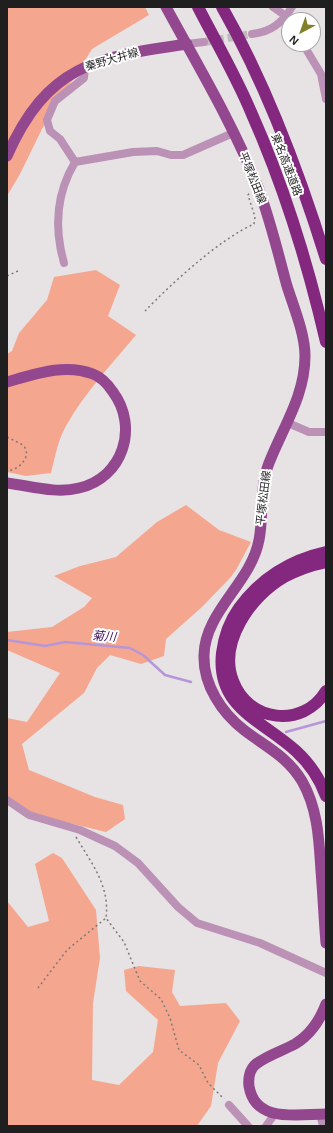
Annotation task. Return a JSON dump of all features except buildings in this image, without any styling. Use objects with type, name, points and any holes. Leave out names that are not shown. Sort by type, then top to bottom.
[{"type":"highway","name":"東名高速道路","points":[[198,7],[251,111],[270,158],[295,228],[318,307],[326,342]]},
{"type":"highway","name":"東名高速道路","points":[[222,7],[264,89],[290,152],[326,259]]},
{"type":"highway","points":[[325,557],[307,557],[277,571],[248,596],[230,624],[223,641],[220,668],[224,685],[235,704],[252,719],[296,751],[311,767],[326,796]]},
{"type":"highway","points":[[325,557],[282,578],[255,601],[240,622],[231,644],[229,666],[233,682],[242,697],[254,707],[266,714],[282,717],[298,715],[314,707],[326,691]]},
{"type":"main road","name":"平塚松田線","points":[[166,7],[221,105],[258,188],[286,279],[305,354],[303,378],[295,406],[268,466],[261,509],[259,540],[251,566],[208,633],[204,655],[206,679],[216,699],[227,715],[244,731],[270,747],[287,762],[301,780],[312,803],[318,830],[326,944]]},
{"type":"main road","name":"秦野大井線","points":[[7,156],[17,134],[31,110],[50,90],[70,74],[85,67],[131,53],[187,44]]},
{"type":"main road","points":[[7,382],[55,369],[73,370],[94,374],[108,385],[120,402],[126,420],[126,437],[122,452],[115,465],[93,483],[79,488],[63,490],[42,489],[7,483]]},
{"type":"main road","points":[[323,1114],[274,1115],[262,1109],[255,1101],[250,1090],[249,1081],[250,1072],[256,1064],[295,1044],[311,1031],[322,1015],[326,1004]]},
{"type":"street","points":[[252,34],[269,30],[281,23]]},
{"type":"street","points":[[187,44],[204,42]]},
{"type":"street","points":[[308,52],[321,74],[326,99]]},
{"type":"street","points":[[75,162],[60,139],[50,131],[47,120],[55,101],[84,78],[85,67]]},
{"type":"street","points":[[75,162],[133,152],[157,151],[171,155],[183,155],[233,133]]},
{"type":"street","points":[[64,263],[60,248],[58,220],[60,195],[75,162]]},
{"type":"street","points":[[288,423],[309,432],[326,432]]},
{"type":"street","points":[[7,800],[29,815],[74,828],[105,841],[130,857],[147,872],[178,907],[192,919],[260,943],[326,973]]},
{"type":"street","points":[[229,1105],[248,1126]]},
{"type":"street","points":[[323,1114],[323,1126]]},
{"type":"street","points":[[266,1126],[274,1115]]},
{"type":"path","points":[[145,311],[187,272],[240,230],[254,224],[255,218],[248,195],[252,190],[258,188]]},
{"type":"path","points":[[7,276],[18,271]]},
{"type":"path","points":[[7,437],[23,445],[27,452],[21,465],[7,471]]},
{"type":"path","points":[[38,988],[67,950],[106,918],[108,903],[102,884],[76,838],[74,828]]},
{"type":"path","points":[[106,918],[124,942],[140,981],[161,999],[170,1018],[179,1050],[199,1065],[208,1083],[229,1105]]},
{"type":"shaded area","points":[[7,7],[145,7],[149,15],[92,49],[42,129],[20,174],[7,196]]},
{"type":"shaded area","points":[[96,270],[120,285],[108,316],[136,335],[99,379],[73,414],[61,437],[51,473],[26,476],[7,472],[7,354],[12,351],[19,333],[47,300],[54,277]]},
{"type":"shaded area","points":[[186,505],[219,530],[251,542],[236,570],[202,607],[166,639],[164,656],[141,664],[110,655],[97,668],[84,693],[22,744],[29,770],[95,797],[123,805],[125,819],[106,832],[24,812],[7,799],[7,718],[27,722],[60,673],[7,650],[7,632],[52,627],[84,607],[92,598],[54,576],[80,566],[116,557],[157,522]]},
{"type":"shaded area","points":[[53,853],[62,858],[96,910],[100,958],[93,1003],[92,1080],[119,1085],[153,1052],[158,1020],[126,991],[124,970],[139,966],[175,970],[172,992],[180,1006],[226,1003],[240,1021],[218,1063],[211,1106],[197,1126],[7,1126],[7,901],[28,927],[49,921],[35,864]]},
{"type":"waterway","name":"菊川","points":[[7,640],[45,646],[65,642],[130,648],[143,655],[165,675],[191,682]]},
{"type":"waterway","name":"菊川","points":[[286,732],[326,721]]},
{"type":"tunnel","points":[[204,42],[252,34]]}]
